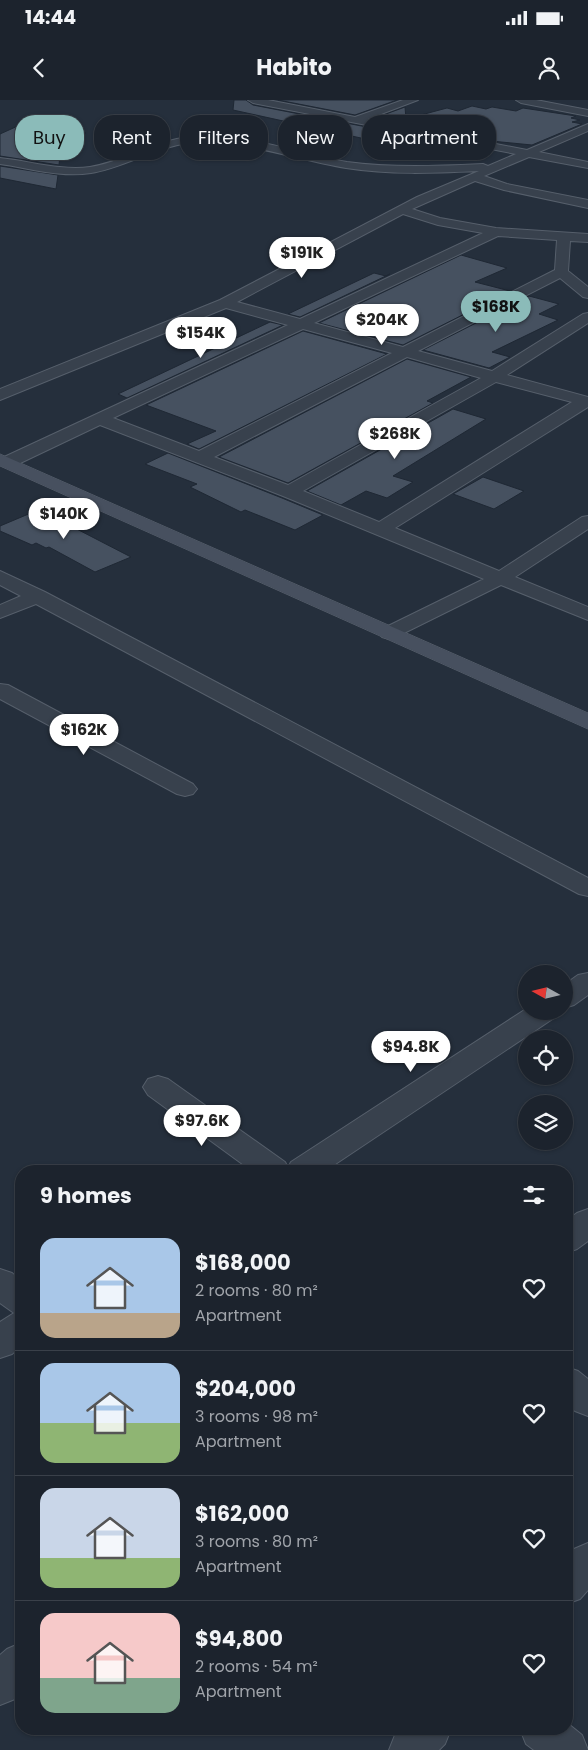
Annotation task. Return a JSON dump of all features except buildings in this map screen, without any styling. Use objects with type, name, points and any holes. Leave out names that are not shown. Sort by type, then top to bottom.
[{"type":"street","points":[[253,100],[588,165]]},
{"type":"street","points":[[354,120],[413,100]]},
{"type":"street","points":[[521,100],[588,113]]},
{"type":"street","points":[[0,395],[51,376],[225,303],[421,200],[588,127]]},
{"type":"street","points":[[0,161],[70,170],[91,170],[180,141],[197,139],[236,142],[326,162],[371,168],[393,170],[499,167]]},
{"type":"street","points":[[475,177],[504,187],[588,204]]},
{"type":"street","points":[[402,210],[438,221],[496,232],[588,238]]},
{"type":"street","points":[[4,461],[100,419],[496,232]]},
{"type":"street","points":[[561,272],[564,237]]},
{"type":"street","points":[[561,272],[588,294]]},
{"type":"street","points":[[201,457],[561,272]]},
{"type":"street","points":[[225,303],[586,401]]},
{"type":"street","points":[[289,492],[493,377],[588,317]]},
{"type":"street","points":[[381,529],[586,401]]},
{"type":"street","points":[[100,419],[289,492],[588,614]]},
{"type":"street","points":[[4,461],[588,722]]},
{"type":"street","points":[[389,633],[579,536],[588,521]]},
{"type":"street","points":[[0,576],[588,888]]},
{"type":"street","points":[[0,612],[38,596]]},
{"type":"street","points":[[0,690],[185,789]]},
{"type":"street","points":[[573,992],[588,982]]},
{"type":"street","points":[[311,1165],[530,1020]]},
{"type":"street","points":[[158,1087],[266,1165]]},
{"type":"street","points":[[573,1234],[588,1222]]},
{"type":"street","points":[[0,1283],[15,1296]]},
{"type":"street","points":[[0,1343],[15,1329]]},
{"type":"street","points":[[573,1388],[588,1400]]},
{"type":"street","points":[[573,1578],[588,1562]]},
{"type":"street","points":[[0,1684],[15,1669]]},
{"type":"street","points":[[410,1750],[424,1735]]},
{"type":"street","points":[[548,1735],[567,1750]]}]
